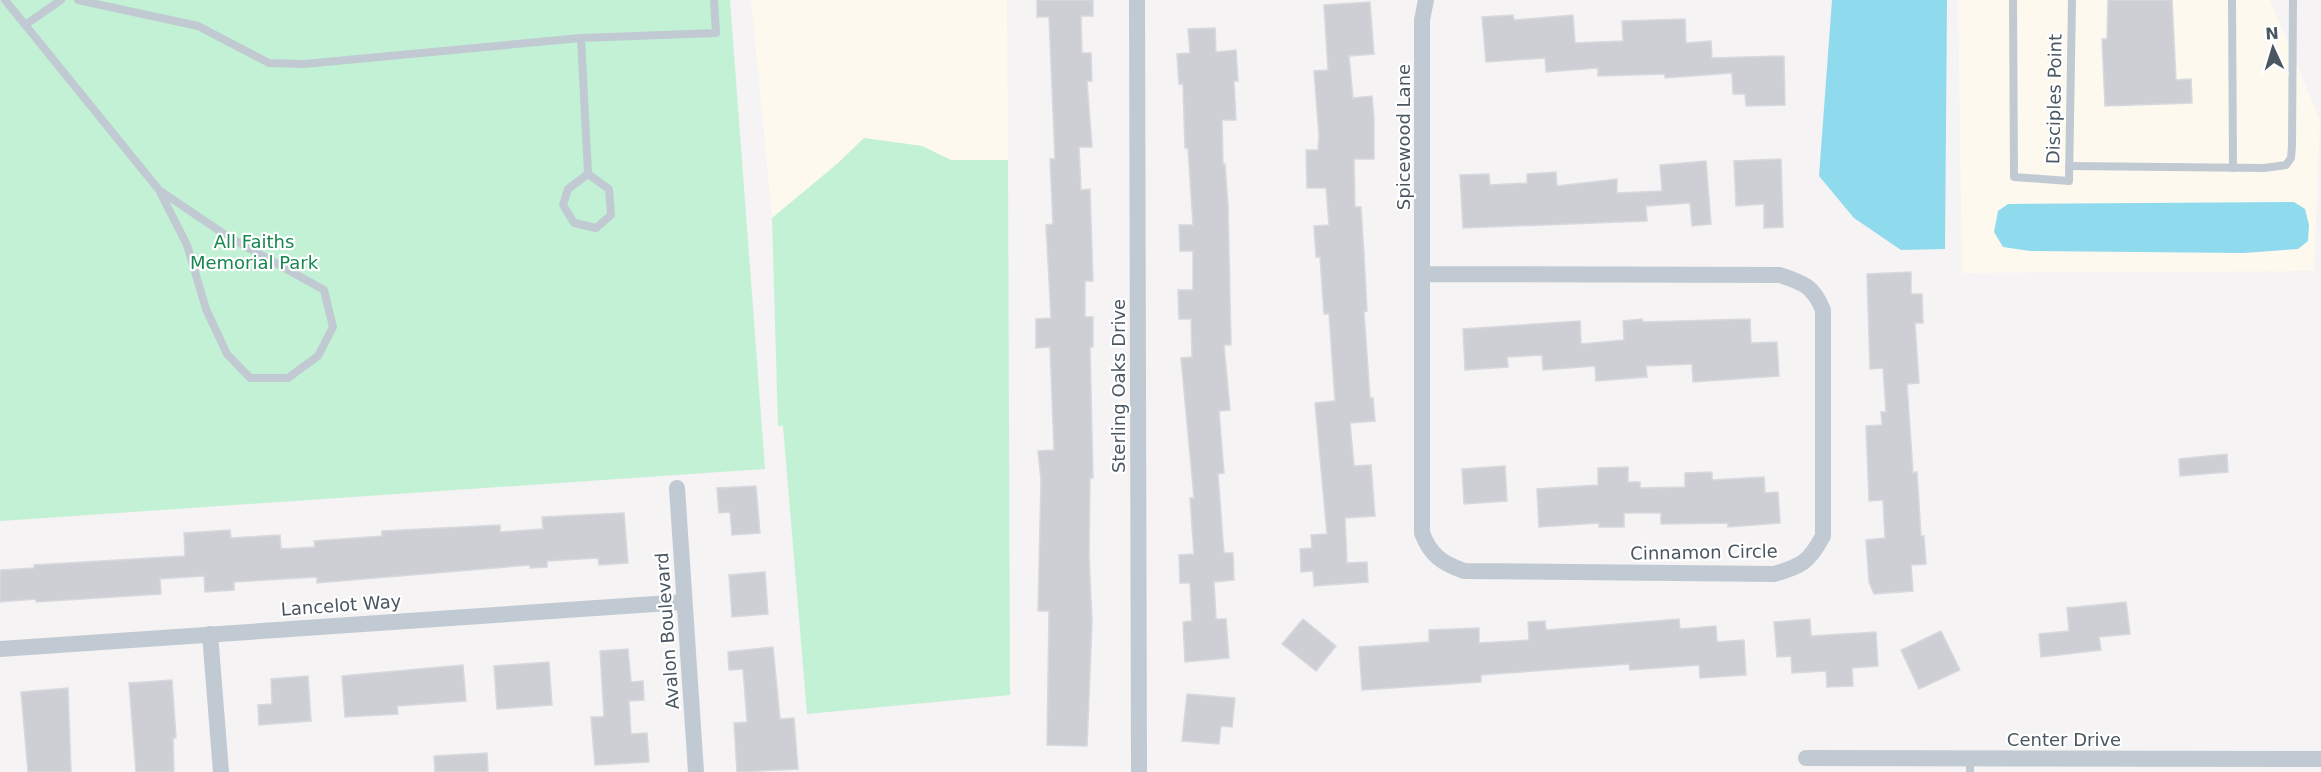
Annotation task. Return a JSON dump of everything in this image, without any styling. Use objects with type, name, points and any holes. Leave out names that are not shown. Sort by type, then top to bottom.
[{"type":"street","name":"Sterling Oaks Drive","points":[[1137,0],[1139,772]]},
{"type":"street","name":"Spicewood Lane","points":[[1423,274],[1422,20],[1426,0]]},
{"type":"street","name":"Cinnamon Circle","points":[[1423,274],[1780,275],[1800,281],[1815,293],[1822,310],[1823,536],[1813,554],[1799,567],[1774,574],[1464,572],[1442,563],[1429,550],[1422,533],[1423,274]]},
{"type":"street","name":"Avalon Boulevard","points":[[677,488],[696,772]]},
{"type":"street","name":"Lancelot Way","points":[[0,649],[684,602]]},
{"type":"street","points":[[210,633],[221,772]]},
{"type":"street","name":"Center Drive","points":[[1806,758],[1970,765],[2321,759]]},
{"type":"lane","points":[[5,0],[159,190],[187,245],[206,309],[227,354],[250,378],[288,378],[318,356],[333,327],[324,290],[227,236],[159,190]]},
{"type":"lane","points":[[25,25],[61,0]]},
{"type":"lane","points":[[78,0],[198,26],[269,63],[304,64],[581,38],[716,33],[714,0]]},
{"type":"lane","name":"Disciples Point","points":[[2013,0],[2014,177],[2069,181],[2072,0]]},
{"type":"lane","points":[[2232,0],[2233,168]]},
{"type":"lane","points":[[2069,166],[2233,168],[2286,165],[2291,158],[2293,0]]},
{"type":"lane","points":[[581,38],[588,174]]},
{"type":"lane","points":[[588,174],[609,189],[611,214],[596,228],[574,223],[563,205],[568,189],[588,174]]},
{"type":"shaded area","points":[[751,0],[1007,0],[1008,160],[951,160],[922,146],[864,138],[837,164],[772,218]]},
{"type":"shaded area","points":[[1958,0],[2270,0],[2320,120],[2314,271],[1962,273]],"holes":[[[2308,241],[2298,249],[2243,253],[2030,251]]]},
{"type":"green space","name":"All Faiths Memorial Park","points":[[0,0],[730,0],[765,469],[0,521]]},
{"type":"green space","points":[[864,138],[922,146],[951,160],[1008,160],[1010,695],[807,714],[783,426],[778,426],[772,218],[837,164]]},
{"type":"water","points":[[1832,0],[1947,0],[1945,249],[1901,250],[1854,218],[1819,176]]},
{"type":"water","points":[[2294,202],[2305,209],[2309,225],[2308,241],[2298,249],[2243,253],[2030,251],[2003,247],[1994,232],[1998,211],[2008,204]]},
{"type":"building","points":[[1037,0],[1093,0],[1093,16],[1081,16],[1082,53],[1091,53],[1092,81],[1087,81],[1092,147],[1079,147],[1081,190],[1090,189],[1093,281],[1085,281],[1085,317],[1093,317],[1093,347],[1090,347],[1093,478],[1090,478],[1089,555],[1092,622],[1087,746],[1047,745],[1049,611],[1038,611],[1041,480],[1038,451],[1054,450],[1050,347],[1036,348],[1036,319],[1051,318],[1046,225],[1053,224],[1050,159],[1055,159],[1049,17],[1037,17]]},
{"type":"building","points":[[2108,0],[2172,0],[2176,80],[2191,79],[2192,103],[2105,106],[2102,39],[2107,39]]},
{"type":"building","points":[[1370,2],[1374,54],[1349,56],[1353,98],[1372,96],[1374,119],[1374,159],[1354,159],[1355,207],[1361,207],[1367,311],[1364,312],[1370,398],[1373,398],[1375,421],[1350,423],[1354,466],[1371,465],[1375,516],[1345,518],[1347,563],[1367,562],[1368,582],[1314,586],[1313,571],[1301,572],[1300,549],[1312,548],[1311,535],[1327,534],[1315,403],[1335,401],[1329,314],[1324,314],[1320,257],[1316,257],[1314,226],[1329,225],[1326,188],[1307,188],[1306,150],[1318,150],[1314,71],[1328,70],[1324,5]]},
{"type":"building","points":[[1513,15],[1514,20],[1573,15],[1575,43],[1623,41],[1622,21],[1685,19],[1686,43],[1711,41],[1712,58],[1784,56],[1785,105],[1746,106],[1745,94],[1733,94],[1732,73],[1665,78],[1665,74],[1598,76],[1598,68],[1546,72],[1545,58],[1486,62],[1482,17]]},
{"type":"building","points":[[1215,28],[1216,52],[1236,50],[1238,81],[1234,81],[1236,120],[1222,120],[1223,165],[1225,164],[1228,205],[1231,345],[1224,345],[1230,410],[1219,411],[1224,473],[1218,474],[1224,553],[1233,553],[1234,580],[1214,582],[1216,619],[1226,619],[1229,658],[1185,662],[1183,622],[1192,621],[1190,583],[1180,583],[1179,555],[1194,554],[1190,498],[1194,498],[1181,358],[1192,357],[1191,319],[1179,319],[1178,290],[1193,290],[1193,251],[1180,251],[1179,225],[1193,225],[1188,148],[1185,148],[1183,84],[1179,84],[1177,54],[1190,53],[1188,29]]},
{"type":"building","points":[[1781,159],[1783,227],[1764,228],[1764,204],[1736,206],[1734,161]]},
{"type":"building","points":[[1706,161],[1711,224],[1692,226],[1690,203],[1646,206],[1647,221],[1463,228],[1460,175],[1489,174],[1490,185],[1527,183],[1527,174],[1556,172],[1557,186],[1617,179],[1617,193],[1662,191],[1660,165]]},
{"type":"building","points":[[1911,272],[1911,294],[1922,294],[1923,323],[1915,323],[1919,383],[1907,384],[1913,473],[1917,472],[1921,536],[1924,536],[1926,564],[1911,565],[1913,591],[1874,594],[1869,582],[1866,540],[1885,538],[1883,500],[1869,501],[1866,426],[1882,425],[1881,412],[1886,412],[1883,368],[1870,369],[1867,274]]},
{"type":"building","points":[[1642,319],[1643,322],[1750,319],[1751,343],[1777,342],[1779,376],[1693,382],[1692,364],[1646,366],[1647,377],[1596,381],[1595,366],[1543,370],[1542,355],[1507,357],[1508,367],[1465,370],[1463,329],[1580,321],[1581,344],[1624,340],[1623,321]]},
{"type":"building","points":[[2227,454],[2228,472],[2180,476],[2179,459]]},
{"type":"building","points":[[1505,466],[1507,501],[1464,504],[1462,469]]},
{"type":"building","points":[[1628,467],[1628,482],[1640,482],[1640,488],[1685,487],[1685,473],[1712,472],[1712,480],[1764,477],[1765,493],[1778,492],[1780,523],[1728,527],[1728,523],[1661,524],[1661,513],[1624,513],[1624,527],[1599,527],[1599,523],[1539,527],[1537,489],[1598,485],[1598,468]]},
{"type":"building","points":[[756,486],[760,533],[732,535],[730,512],[719,513],[717,488]]},
{"type":"building","points":[[624,513],[628,563],[599,565],[598,558],[547,561],[547,567],[530,568],[530,565],[317,583],[317,577],[234,582],[234,590],[205,592],[204,576],[160,579],[161,594],[0,602],[0,570],[34,568],[34,565],[185,556],[184,533],[230,530],[231,538],[280,535],[281,549],[315,547],[314,541],[382,536],[382,531],[500,525],[500,532],[543,529],[542,517]]},
{"type":"building","points":[[765,572],[768,614],[732,617],[729,575]]},
{"type":"building","points":[[2126,602],[2130,634],[2099,637],[2101,650],[2041,657],[2039,634],[2069,631],[2067,608]]},
{"type":"building","points":[[1303,619],[1336,646],[1316,671],[1282,644]]},
{"type":"building","points":[[1679,619],[1680,629],[1716,626],[1717,642],[1744,640],[1746,675],[1700,678],[1699,665],[1630,670],[1629,664],[1481,675],[1481,682],[1362,690],[1359,647],[1429,642],[1429,630],[1479,628],[1479,643],[1529,640],[1528,622],[1545,621],[1546,630]]},
{"type":"building","points":[[1810,619],[1811,636],[1876,632],[1878,666],[1852,668],[1853,686],[1827,687],[1826,671],[1792,673],[1791,656],[1777,657],[1774,622]]},
{"type":"building","points":[[1941,631],[1960,670],[1919,689],[1901,650]]},
{"type":"building","points":[[773,647],[780,719],[794,718],[798,769],[737,772],[734,723],[747,722],[743,669],[729,670],[728,652]]},
{"type":"building","points":[[628,649],[631,682],[643,681],[644,700],[629,701],[631,734],[647,733],[649,762],[595,765],[591,717],[604,717],[600,651]]},
{"type":"building","points":[[549,662],[552,705],[497,709],[494,666]]},
{"type":"building","points":[[463,665],[466,701],[397,706],[398,714],[345,717],[342,676]]},
{"type":"building","points":[[308,676],[311,721],[259,725],[258,705],[272,704],[271,679]]},
{"type":"building","points":[[172,680],[176,738],[173,738],[174,772],[136,772],[129,683]]},
{"type":"building","points":[[68,688],[71,772],[28,772],[21,692]]},
{"type":"building","points":[[1187,694],[1235,698],[1232,727],[1221,726],[1219,744],[1182,741]]},
{"type":"building","points":[[487,753],[488,772],[435,772],[434,756]]}]
